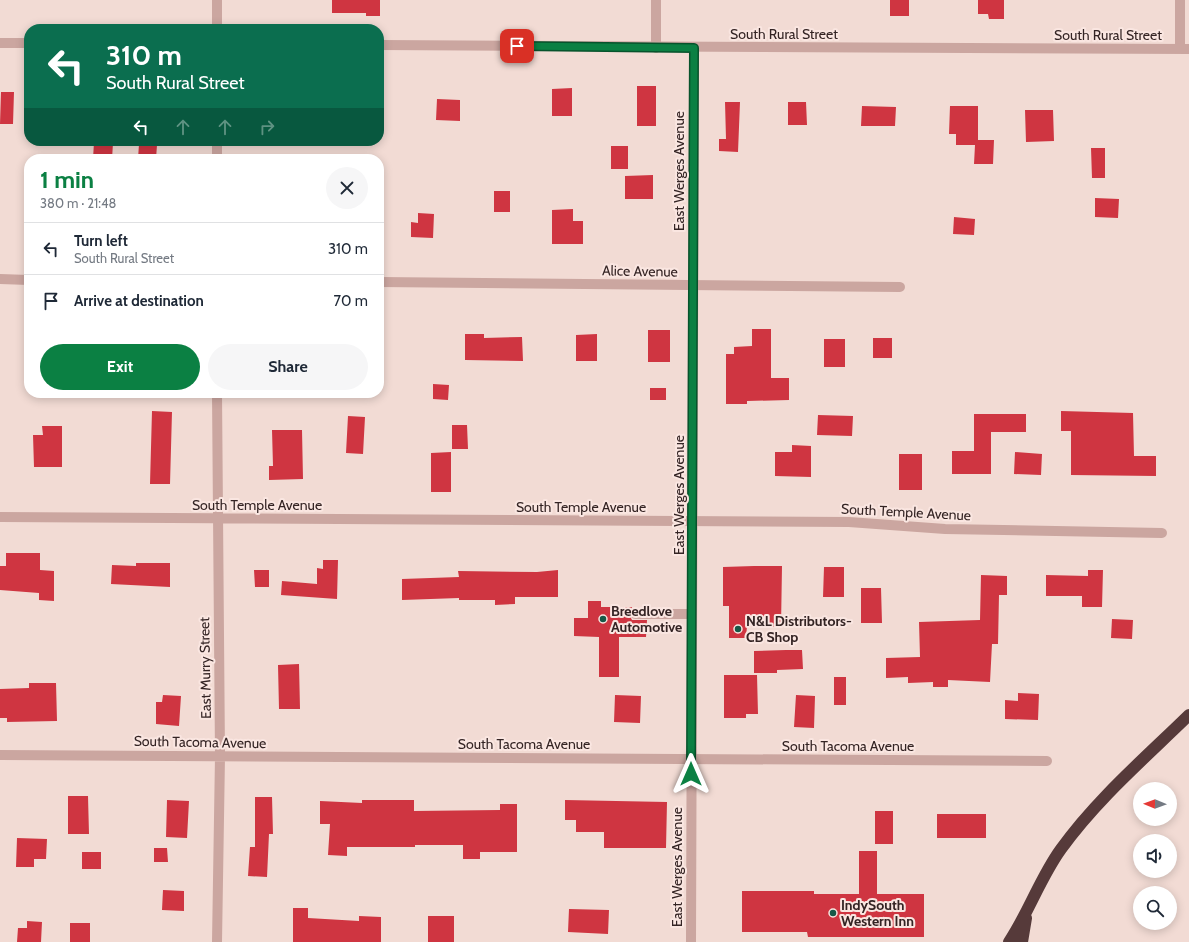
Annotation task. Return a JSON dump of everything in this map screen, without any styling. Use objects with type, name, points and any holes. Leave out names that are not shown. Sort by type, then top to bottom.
[{"type":"highway","points":[[1009,942],[1055,857],[1081,822],[1105,796],[1189,715]]},
{"type":"highway","points":[[1022,942],[1028,907]]},
{"type":"street","points":[[217,0],[217,24]]},
{"type":"street","points":[[656,0],[656,48]]},
{"type":"street","points":[[1180,0],[1185,49]]},
{"type":"street","points":[[0,43],[24,43]]},
{"type":"street","name":"South Rural Street","points":[[384,45],[656,48],[1185,49]]},
{"type":"street","name":"East Werges Avenue","points":[[691,942],[694,48]]},
{"type":"street","points":[[0,279],[24,280]]},
{"type":"street","name":"Alice Avenue","points":[[384,282],[900,287]]},
{"type":"street","name":"East Murry Street","points":[[217,398],[220,756],[218,942]]},
{"type":"street","name":"South Temple Avenue","points":[[0,517],[849,522],[944,530],[1162,533]]},
{"type":"street","points":[[635,614],[692,614]]},
{"type":"street","name":"South Tacoma Avenue","points":[[0,755],[1047,761]]},
{"type":"building","points":[[332,0],[380,0],[380,16],[366,16],[366,13],[332,13]]},
{"type":"building","points":[[890,0],[909,0],[909,16],[890,16]]},
{"type":"building","points":[[978,0],[1004,0],[1004,19],[989,19],[988,14],[978,14]]},
{"type":"building","points":[[637,86],[656,86],[656,126],[637,126]]},
{"type":"building","points":[[572,88],[572,116],[552,116],[552,89]]},
{"type":"building","points":[[1,92],[14,92],[13,124],[0,124]]},
{"type":"building","points":[[437,99],[460,100],[460,121],[436,120]]},
{"type":"building","points":[[725,102],[740,102],[738,152],[719,151],[719,139],[726,139]]},
{"type":"building","points":[[788,102],[806,102],[807,125],[788,125]]},
{"type":"building","points":[[862,106],[896,107],[895,126],[861,126]]},
{"type":"building","points":[[950,106],[978,106],[978,140],[994,140],[993,164],[974,164],[975,145],[956,145],[956,134],[949,134]]},
{"type":"building","points":[[1025,110],[1053,110],[1054,141],[1026,142]]},
{"type":"building","points":[[94,146],[113,146],[112,154],[93,154]]},
{"type":"building","points":[[139,146],[157,146],[156,154],[138,154]]},
{"type":"building","points":[[611,146],[628,146],[628,169],[611,169]]},
{"type":"building","points":[[1091,148],[1105,148],[1105,178],[1092,178]]},
{"type":"building","points":[[653,175],[653,199],[625,199],[625,176]]},
{"type":"building","points":[[494,191],[510,191],[510,212],[494,212]]},
{"type":"building","points":[[1095,198],[1119,199],[1118,218],[1095,217]]},
{"type":"building","points":[[573,209],[573,221],[583,221],[583,244],[552,244],[552,210]]},
{"type":"building","points":[[418,213],[434,214],[433,238],[411,237],[411,222],[418,223]]},
{"type":"building","points":[[954,217],[975,219],[974,235],[953,234]]},
{"type":"building","points":[[752,329],[771,329],[771,378],[789,378],[789,400],[747,401],[747,404],[726,404],[726,354],[734,354],[734,347],[752,346]]},
{"type":"building","points":[[648,330],[670,330],[670,362],[648,362]]},
{"type":"building","points":[[465,334],[484,334],[484,338],[522,337],[523,361],[465,360]]},
{"type":"building","points":[[597,334],[597,361],[576,361],[576,335]]},
{"type":"building","points":[[873,338],[892,338],[892,358],[873,358]]},
{"type":"building","points":[[824,339],[845,339],[845,367],[824,367]]},
{"type":"building","points":[[433,384],[449,385],[448,400],[433,399]]},
{"type":"building","points":[[650,388],[666,388],[666,400],[650,400]]},
{"type":"building","points":[[152,411],[172,412],[170,484],[150,484]]},
{"type":"building","points":[[1061,411],[1133,413],[1134,456],[1156,456],[1156,476],[1071,475],[1071,431],[1061,431]]},
{"type":"building","points":[[974,414],[1026,414],[1026,432],[991,432],[991,474],[952,474],[952,451],[974,451]]},
{"type":"building","points":[[818,415],[853,416],[852,436],[817,435]]},
{"type":"building","points":[[348,416],[365,417],[363,454],[346,453]]},
{"type":"building","points":[[452,425],[467,425],[468,449],[452,449]]},
{"type":"building","points":[[42,426],[62,426],[62,467],[34,467],[33,435],[43,435]]},
{"type":"building","points":[[272,430],[302,430],[303,479],[269,480],[269,466],[273,466]]},
{"type":"building","points":[[792,445],[811,446],[811,477],[775,476],[775,452],[792,452]]},
{"type":"building","points":[[451,452],[451,492],[431,492],[431,453]]},
{"type":"building","points":[[1015,452],[1042,454],[1041,475],[1014,474]]},
{"type":"building","points":[[899,454],[922,454],[922,490],[899,490]]},
{"type":"building","points":[[6,553],[40,553],[40,570],[54,571],[54,601],[39,600],[39,593],[0,590],[0,566],[6,566]]},
{"type":"building","points":[[323,560],[338,560],[337,599],[281,595],[282,581],[317,584],[317,568],[323,569]]},
{"type":"building","points":[[136,563],[170,563],[170,587],[111,584],[112,565],[136,566]]},
{"type":"building","points":[[782,566],[781,627],[747,626],[746,638],[729,638],[729,606],[723,606],[723,567]]},
{"type":"building","points":[[824,567],[844,567],[844,597],[823,597]]},
{"type":"building","points":[[254,570],[269,570],[269,587],[255,587]]},
{"type":"building","points":[[558,570],[558,597],[515,597],[515,604],[495,605],[495,600],[459,600],[459,598],[402,600],[402,579],[459,577],[458,571],[537,572]]},
{"type":"building","points":[[1088,570],[1103,570],[1102,607],[1082,607],[1082,596],[1046,596],[1046,575],[1088,576]]},
{"type":"building","points":[[981,575],[1007,576],[1007,595],[999,595],[998,644],[992,644],[990,682],[948,680],[948,687],[933,687],[933,682],[908,683],[908,677],[886,678],[886,658],[920,657],[919,622],[980,620]]},
{"type":"building","points":[[861,588],[881,588],[882,623],[861,623]]},
{"type":"building","name":"Breedlove Automotive","points":[[588,601],[601,601],[601,607],[632,607],[629,614],[632,620],[647,620],[646,637],[619,637],[619,677],[599,677],[599,637],[574,636],[574,618],[588,618]]},
{"type":"building","points":[[1112,619],[1133,620],[1132,639],[1111,638]]},
{"type":"building","points":[[802,650],[803,669],[777,670],[777,673],[754,673],[754,651]]},
{"type":"building","points":[[299,664],[300,709],[279,709],[278,665]]},
{"type":"building","points":[[724,675],[757,675],[758,714],[746,714],[746,718],[724,718]]},
{"type":"building","points":[[834,677],[846,677],[846,705],[834,705]]},
{"type":"building","points":[[29,683],[56,683],[57,721],[7,722],[7,718],[0,718],[0,689],[29,688]]},
{"type":"building","points":[[1018,693],[1039,694],[1038,720],[1005,719],[1005,700],[1018,701]]},
{"type":"building","points":[[163,695],[181,696],[179,726],[156,724],[156,702],[162,702]]},
{"type":"building","points":[[615,695],[641,696],[640,723],[614,722]]},
{"type":"building","points":[[796,695],[815,696],[814,728],[794,727]]},
{"type":"building","points":[[68,796],[88,796],[89,834],[68,834]]},
{"type":"building","points":[[255,797],[272,797],[273,834],[269,834],[267,877],[248,876],[250,847],[255,847]]},
{"type":"building","points":[[167,800],[189,801],[187,838],[166,837]]},
{"type":"building","points":[[362,800],[414,800],[414,811],[500,810],[500,804],[517,804],[517,852],[480,852],[480,859],[463,859],[463,845],[415,845],[415,847],[347,847],[347,856],[328,855],[330,824],[320,824],[320,801],[362,803]]},
{"type":"building","points":[[565,800],[667,802],[666,848],[604,848],[604,832],[576,832],[576,820],[565,820]]},
{"type":"building","points":[[875,811],[893,811],[893,844],[875,844]]},
{"type":"building","points":[[937,814],[986,814],[986,838],[937,838]]},
{"type":"building","points":[[17,838],[47,839],[46,859],[34,859],[34,867],[16,867]]},
{"type":"building","points":[[154,848],[167,848],[168,862],[154,862]]},
{"type":"building","name":"IndySouth Western Inn","points":[[859,851],[877,851],[877,894],[924,894],[924,937],[808,937],[807,932],[742,932],[742,891],[814,891],[814,894],[859,894]]},
{"type":"building","points":[[82,852],[101,852],[101,869],[82,869]]},
{"type":"building","points":[[163,890],[184,891],[184,911],[162,910]]},
{"type":"building","points":[[293,908],[308,908],[308,918],[359,921],[359,916],[381,917],[381,942],[293,942]]},
{"type":"building","points":[[569,909],[609,910],[608,934],[568,932]]},
{"type":"building","points":[[428,916],[454,916],[454,942],[428,942]]},
{"type":"building","points":[[27,921],[42,922],[41,942],[17,942],[18,928],[27,928]]},
{"type":"building","points":[[70,923],[90,923],[90,942],[70,942]]},
{"type":"place","name":"Breedlove Automotive","points":[[603,619]]},
{"type":"place","name":"N&L Distributors- CB Shop","points":[[738,629]]},
{"type":"place","name":"IndySouth Western Inn","points":[[833,913]]},
{"type":"route","points":[[517,46],[694,48],[691,774]]}]
